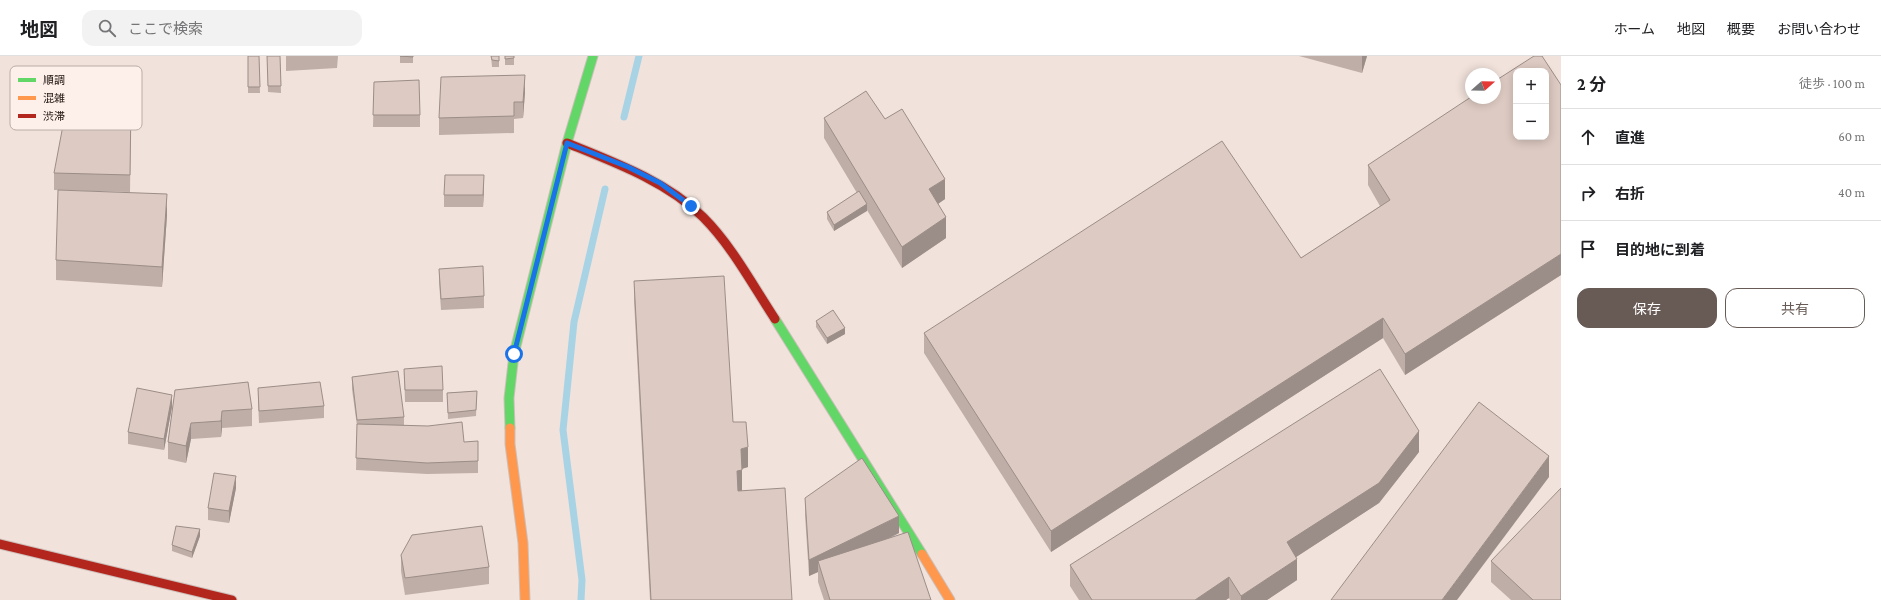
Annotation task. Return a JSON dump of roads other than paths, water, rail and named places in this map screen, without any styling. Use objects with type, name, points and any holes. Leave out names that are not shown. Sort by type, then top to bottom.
[{"type":"street","points":[[525,600],[523,543],[510,444],[508,398],[514,354],[567,143],[593,56]]},
{"type":"street","points":[[567,143],[628,167],[660,183],[691,206],[722,239],[815,381],[950,600]]},
{"type":"street","points":[[0,544],[232,600]]},
{"type":"waterway","points":[[624,117],[639,56]]},
{"type":"waterway","points":[[581,600],[582,580],[563,430],[574,322],[605,189]]}]
